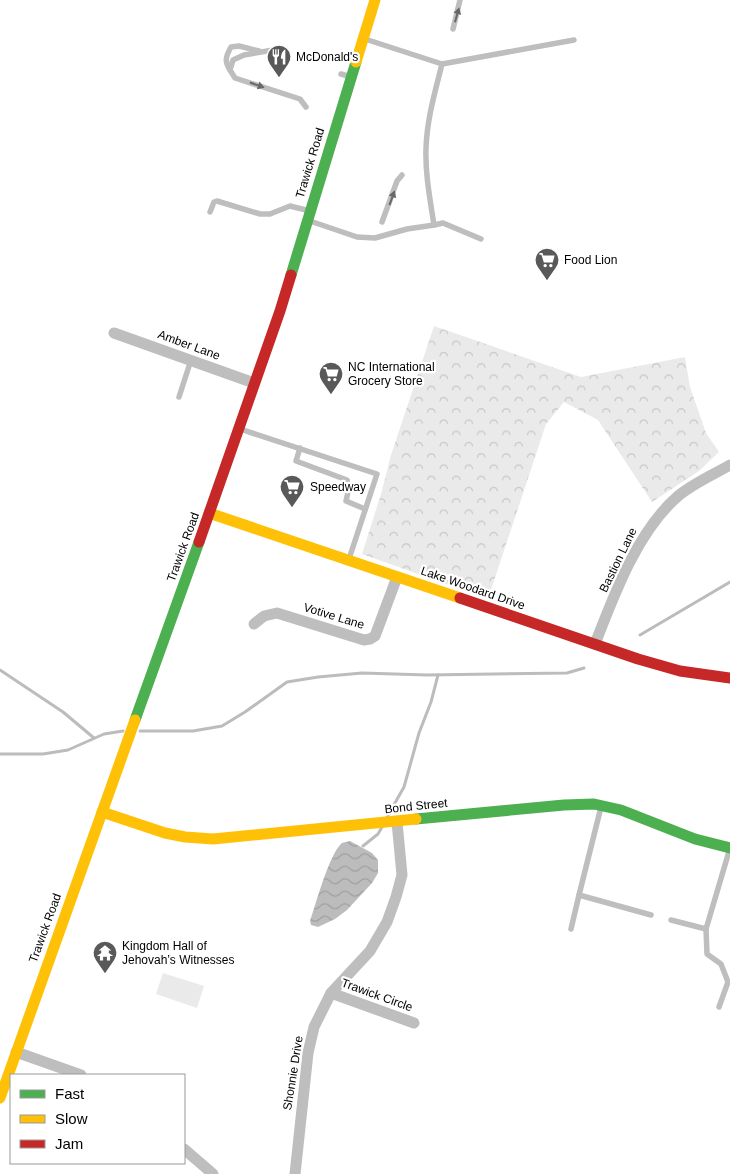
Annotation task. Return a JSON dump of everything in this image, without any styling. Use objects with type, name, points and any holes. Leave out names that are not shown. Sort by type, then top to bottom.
[{"type":"street","name":"Trawick Road","points":[[0,1098],[280,311],[309,215],[346,76],[363,38],[375,0]]},
{"type":"street","name":"Amber Lane","points":[[114,333],[254,383]]},
{"type":"street","name":"Bastion Lane","points":[[595,644],[630,563],[650,527],[679,495],[730,465]]},
{"type":"street","name":"Lake Woodard Drive","points":[[209,513],[595,644],[671,668],[730,678]]},
{"type":"street","name":"Votive Lane","points":[[254,624],[264,616],[277,612],[364,640],[370,639],[376,636],[397,577]]},
{"type":"street","name":"Bond Street","points":[[102,812],[165,834],[213,839],[564,805],[594,804],[621,810],[695,839],[730,848]]},
{"type":"street","name":"Shonnie Drive","points":[[295,1174],[308,1053],[314,1027],[331,993],[370,952],[387,922],[402,874],[397,822]]},
{"type":"street","name":"Trawick Circle","points":[[331,993],[414,1023]]},
{"type":"street","points":[[16,1052],[78,1074]]},
{"type":"street","points":[[185,1149],[213,1174]]},
{"type":"lane","points":[[453,29],[460,0]]},
{"type":"lane","points":[[363,38],[442,64],[574,40]]},
{"type":"lane","points":[[261,52],[239,46],[231,47],[226,55],[226,65],[236,78],[300,99],[306,107]]},
{"type":"lane","points":[[230,70],[233,60],[244,55],[273,50]]},
{"type":"lane","points":[[434,225],[426,147],[430,110],[442,64]]},
{"type":"lane","points":[[382,222],[397,181],[402,175]]},
{"type":"lane","points":[[210,212],[214,202],[260,214],[270,214],[290,206],[357,237],[375,238],[407,229],[443,223],[481,239]]},
{"type":"lane","points":[[179,397],[191,360]]},
{"type":"lane","points":[[238,428],[377,474],[348,560]]},
{"type":"lane","points":[[300,448],[296,461],[347,480],[350,488],[346,501],[365,509]]},
{"type":"lane","points":[[337,475],[342,462]]},
{"type":"lane","points":[[571,929],[602,806]]},
{"type":"lane","points":[[719,1007],[728,982],[721,964],[707,954],[706,929],[730,848]]},
{"type":"lane","points":[[579,895],[651,915]]},
{"type":"lane","points":[[671,920],[706,929]]},
{"type":"green space","points":[[434,326],[581,377],[685,357],[690,387],[706,433],[719,452],[699,471],[652,502],[598,420],[564,402],[546,424],[488,599],[362,554],[391,455]]},
{"type":"green space","points":[[163,973],[204,986],[197,1008],[156,994]]},
{"type":"water","points":[[350,841],[372,853],[378,860],[378,873],[372,883],[347,910],[335,919],[318,927],[311,925],[310,921],[332,857],[342,843]]},
{"type":"waterway","points":[[640,635],[730,582]]},
{"type":"waterway","points":[[140,731],[193,731],[222,726],[287,682],[318,677],[362,673],[427,675],[567,673],[584,668]]},
{"type":"waterway","points":[[0,670],[63,712],[94,738]]},
{"type":"waterway","points":[[387,817],[404,787],[438,675]]},
{"type":"waterway","points":[[0,754],[43,754],[68,750],[104,734],[123,731]]},
{"type":"waterway","points":[[363,846],[378,834],[382,827]]},
{"type":"traffic: fast","points":[[291,275],[356,62]]},
{"type":"traffic: fast","points":[[135,720],[199,542]]},
{"type":"traffic: fast","points":[[416,819],[564,805],[594,804],[621,810],[695,839],[730,848]]},
{"type":"traffic: slow","points":[[356,62],[375,0]]},
{"type":"traffic: slow","points":[[209,513],[460,598]]},
{"type":"traffic: slow","points":[[0,1098],[135,720]]},
{"type":"traffic: slow","points":[[102,812],[165,833],[213,839],[416,819]]},
{"type":"traffic: jam","points":[[199,542],[291,275]]},
{"type":"traffic: jam","points":[[460,598],[638,659],[680,671],[730,678]]},
{"type":"place","name":"McDonald's","points":[[279,78]]},
{"type":"place","name":"Food Lion","points":[[547,281]]},
{"type":"place","name":"NC International Grocery Store","points":[[331,395]]},
{"type":"place","name":"Speedway","points":[[292,508]]},
{"type":"place","name":"Kingdom Hall of Jehovah’s Witnesses","points":[[105,974]]}]
